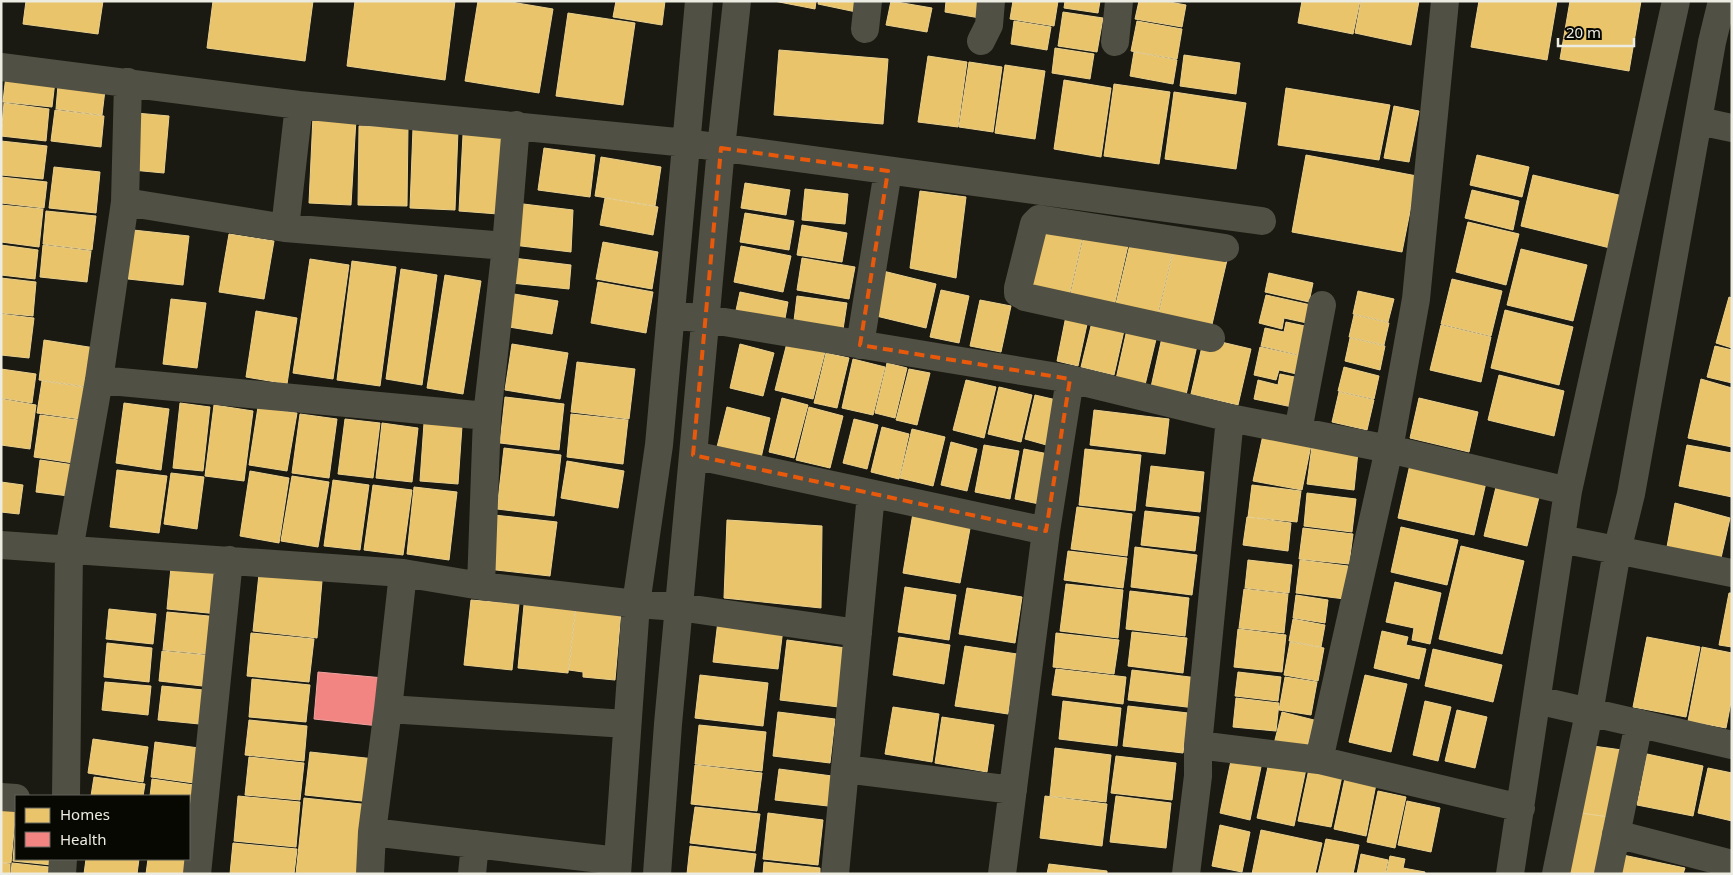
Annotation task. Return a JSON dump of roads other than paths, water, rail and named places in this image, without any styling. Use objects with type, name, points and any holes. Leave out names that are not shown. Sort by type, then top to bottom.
[{"type":"street","points":[[372,832],[475,844],[617,867],[636,604],[659,445],[699,1]]},
{"type":"street","points":[[656,874],[692,456],[737,1]]},
{"type":"street","points":[[865,29],[868,1]]},
{"type":"street","points":[[981,40],[989,25],[991,1]]},
{"type":"street","points":[[1115,42],[1119,1]]},
{"type":"street","points":[[1319,760],[1389,449],[1416,299],[1445,1]]},
{"type":"street","points":[[1510,874],[1568,490],[1676,1]]},
{"type":"street","points":[[1556,874],[1589,713],[1617,551],[1631,494],[1698,121],[1722,45],[1722,1]]},
{"type":"street","points":[[1,67],[299,104],[686,143],[1262,221]]},
{"type":"street","points":[[66,795],[69,550],[99,380],[125,202],[128,82]]},
{"type":"street","points":[[285,228],[299,104]]},
{"type":"street","points":[[1698,121],[1732,128]]},
{"type":"street","points":[[481,586],[487,416],[506,246],[516,125]]},
{"type":"street","points":[[860,345],[888,171]]},
{"type":"street","points":[[125,202],[285,228],[506,246]]},
{"type":"street","points":[[1131,232],[1135,204]]},
{"type":"street","points":[[1211,338],[1025,297],[1018,293],[1018,288],[1034,224],[1039,219],[1225,248]]},
{"type":"street","points":[[1298,431],[1322,305]]},
{"type":"street","points":[[671,315],[1070,379],[1230,418],[1389,449],[1568,490]]},
{"type":"street","points":[[1002,874],[1046,532],[1070,379]]},
{"type":"street","points":[[99,380],[487,416]]},
{"type":"street","points":[[1186,874],[1198,776],[1198,745],[1230,418]]},
{"type":"street","points":[[692,456],[1046,532]]},
{"type":"street","points":[[835,874],[871,494]]},
{"type":"street","points":[[1561,539],[1617,551],[1731,568]]},
{"type":"street","points":[[1,545],[403,573],[481,586],[636,604],[679,607],[858,633]]},
{"type":"street","points":[[198,874],[229,560]]},
{"type":"street","points":[[370,874],[372,832],[403,573]]},
{"type":"street","points":[[1537,700],[1732,745]]},
{"type":"street","points":[[388,709],[627,724]]},
{"type":"street","points":[[1608,874],[1638,722]]},
{"type":"street","points":[[1198,745],[1319,760],[1521,808]]},
{"type":"street","points":[[845,769],[1013,790]]},
{"type":"street","points":[[1,797],[15,798]]},
{"type":"street","points":[[1616,834],[1732,864]]},
{"type":"street","points":[[472,874],[475,844]]},
{"type":"street","points":[[62,874],[63,860]]}]
